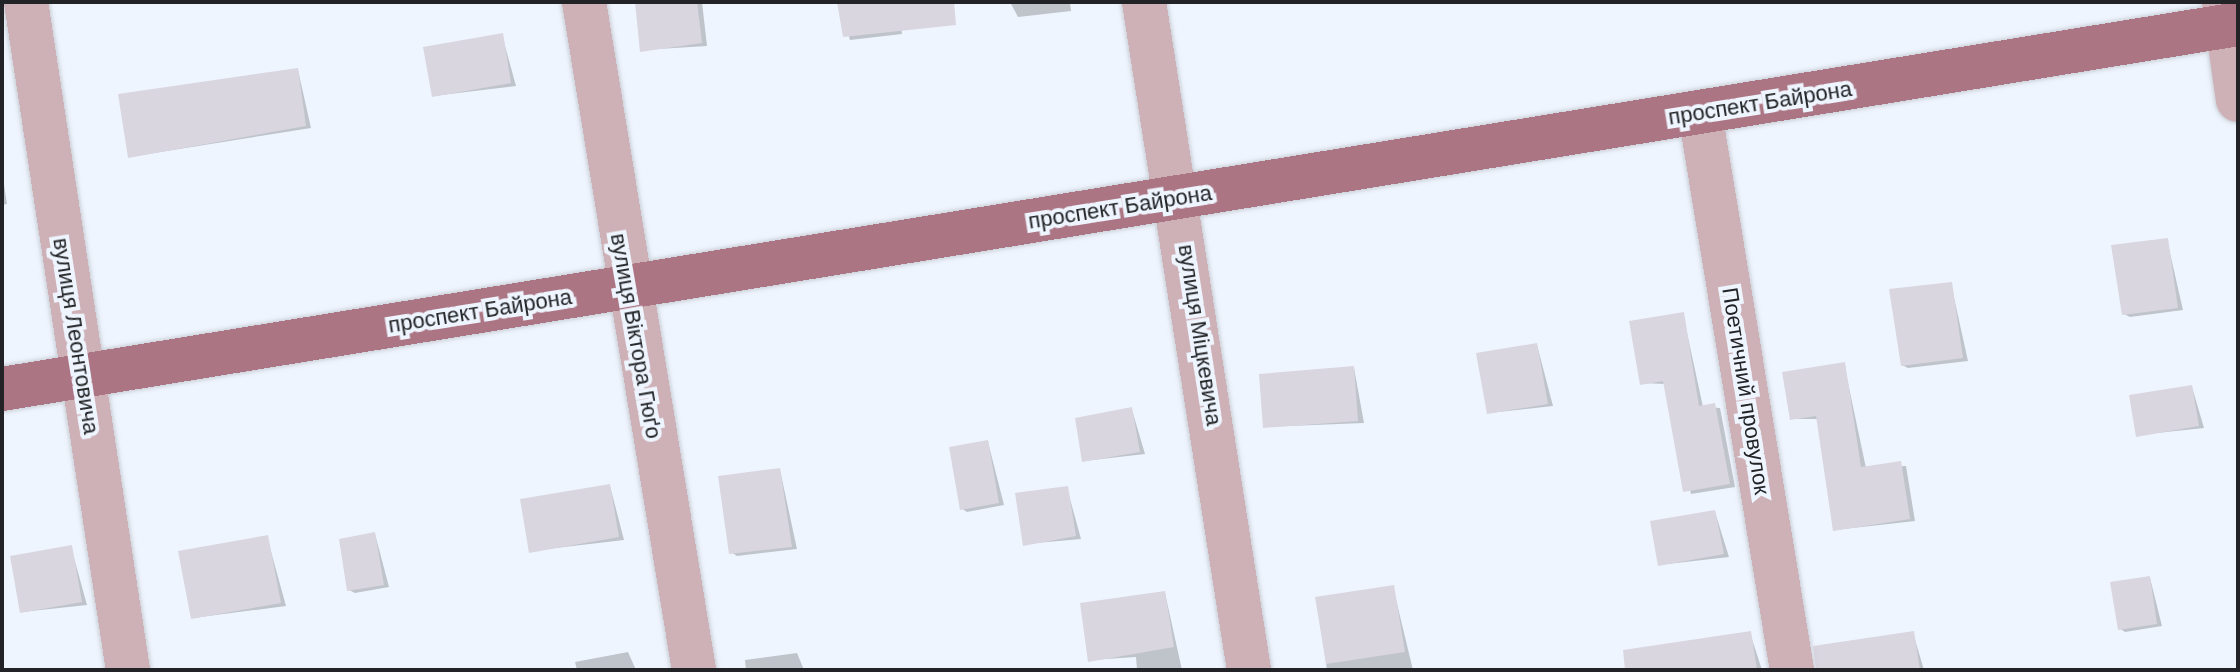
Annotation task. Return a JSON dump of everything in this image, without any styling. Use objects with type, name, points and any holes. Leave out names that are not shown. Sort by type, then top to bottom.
[{"type":"main road","name":"проспект Байрона","points":[[2,389],[1700,113],[2229,18]]},
{"type":"street","name":"вулиця Леонтовича","points":[[26,2],[128,670]]},
{"type":"street","name":"вулиця Віктора Гюґо","points":[[584,2],[627,287],[694,670]]},
{"type":"street","name":"вулиця Міцкевича","points":[[1144,2],[1249,670]]},
{"type":"street","points":[[2229,18],[2238,100]]},
{"type":"street","name":"Поетичний провулок","points":[[1700,113],[1792,670]]},
{"type":"building","points":[[635,2],[697,2],[702,43],[640,52]]},
{"type":"building","points":[[837,2],[954,2],[956,25],[843,37]]},
{"type":"building","points":[[503,33],[511,83],[432,97],[423,47]]},
{"type":"building","points":[[298,68],[306,126],[128,158],[118,94]]},
{"type":"building","points":[[2168,238],[2178,308],[2122,315],[2111,245]]},
{"type":"building","points":[[1952,282],[1963,358],[1901,366],[1889,289]]},
{"type":"building","points":[[1684,312],[1699,406],[1715,403],[1730,484],[1683,492],[1663,381],[1640,385],[1629,321]]},
{"type":"building","points":[[1537,343],[1548,404],[1487,414],[1476,353]]},
{"type":"building","points":[[1845,362],[1861,467],[1901,461],[1910,519],[1833,531],[1816,416],[1790,420],[1782,372]]},
{"type":"building","points":[[1354,366],[1358,421],[1263,428],[1259,374]]},
{"type":"building","points":[[2192,385],[2199,426],[2136,437],[2129,395]]},
{"type":"building","points":[[1132,407],[1140,452],[1082,462],[1075,418]]},
{"type":"building","points":[[988,440],[999,503],[960,510],[949,447]]},
{"type":"building","points":[[780,468],[792,547],[729,554],[718,476]]},
{"type":"building","points":[[610,484],[619,537],[529,553],[520,499]]},
{"type":"building","points":[[1068,486],[1076,536],[1023,546],[1015,493]]},
{"type":"building","points":[[1715,510],[1724,554],[1658,566],[1650,521]]},
{"type":"building","points":[[375,532],[384,585],[347,591],[339,539]]},
{"type":"building","points":[[268,535],[281,603],[191,619],[178,551]]},
{"type":"building","points":[[72,545],[82,602],[20,613],[10,556]]},
{"type":"building","points":[[2150,576],[2157,624],[2118,630],[2110,582]]},
{"type":"building","points":[[1394,585],[1405,652],[1326,664],[1315,597]]},
{"type":"building","points":[[1165,591],[1174,647],[1088,662],[1080,603]]},
{"type":"building","points":[[1751,631],[1757,670],[1625,670],[1623,650]]},
{"type":"building","points":[[1914,631],[1920,670],[1816,670],[1813,646]]}]
